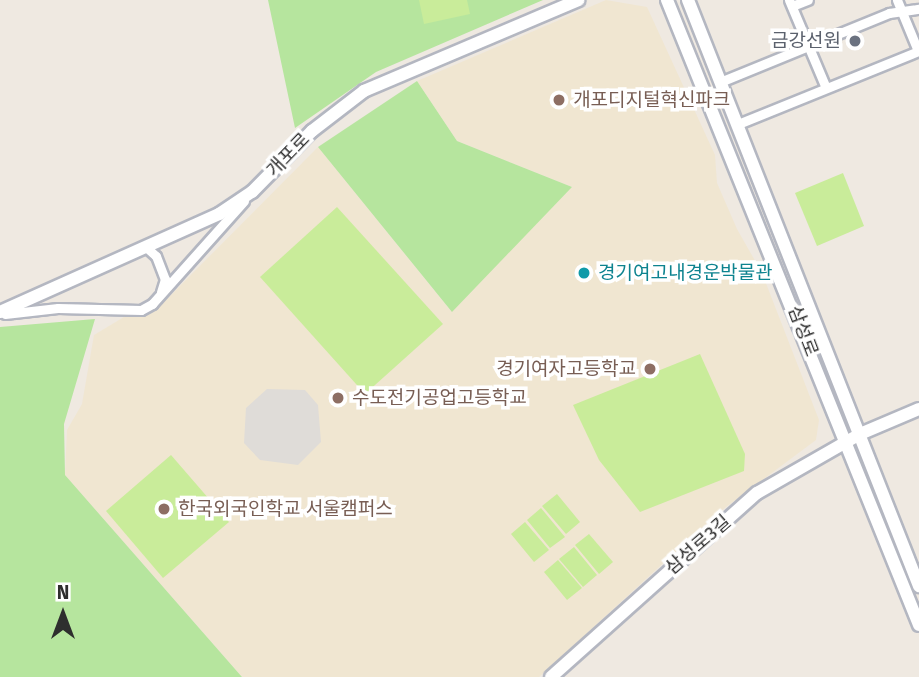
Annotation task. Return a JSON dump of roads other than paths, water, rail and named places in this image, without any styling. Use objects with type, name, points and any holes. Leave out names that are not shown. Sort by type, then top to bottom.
[{"type":"main road","name":"개포로","points":[[0,314],[219,215],[252,192],[312,131],[364,91],[578,0]]},
{"type":"main road","name":"삼성로","points":[[667,0],[919,625]]},
{"type":"main road","name":"삼성로","points":[[688,0],[919,586]]},
{"type":"main road","name":"삼성로3길","points":[[551,677],[757,494],[860,434],[919,409]]},
{"type":"street","points":[[808,0],[791,3],[826,88]]},
{"type":"street","points":[[738,124],[918,51],[897,0]]},
{"type":"street","points":[[720,82],[901,10],[919,9]]},
{"type":"street","points":[[0,314],[58,308],[141,310],[159,297],[252,192]]},
{"type":"street","points":[[147,248],[156,256],[165,279],[159,297]]},
{"type":"place","name":"금강선원","points":[[855,41]]},
{"type":"place","name":"개포디지털혁신파크","points":[[559,100]]},
{"type":"place","name":"경기여고내경운박물관","points":[[584,273]]},
{"type":"place","name":"경기여자고등학교","points":[[650,369]]},
{"type":"place","name":"수도전기공업고등학교","points":[[338,398]]},
{"type":"place","name":"한국외국인학교 서울캠퍼스","points":[[164,509]]}]
